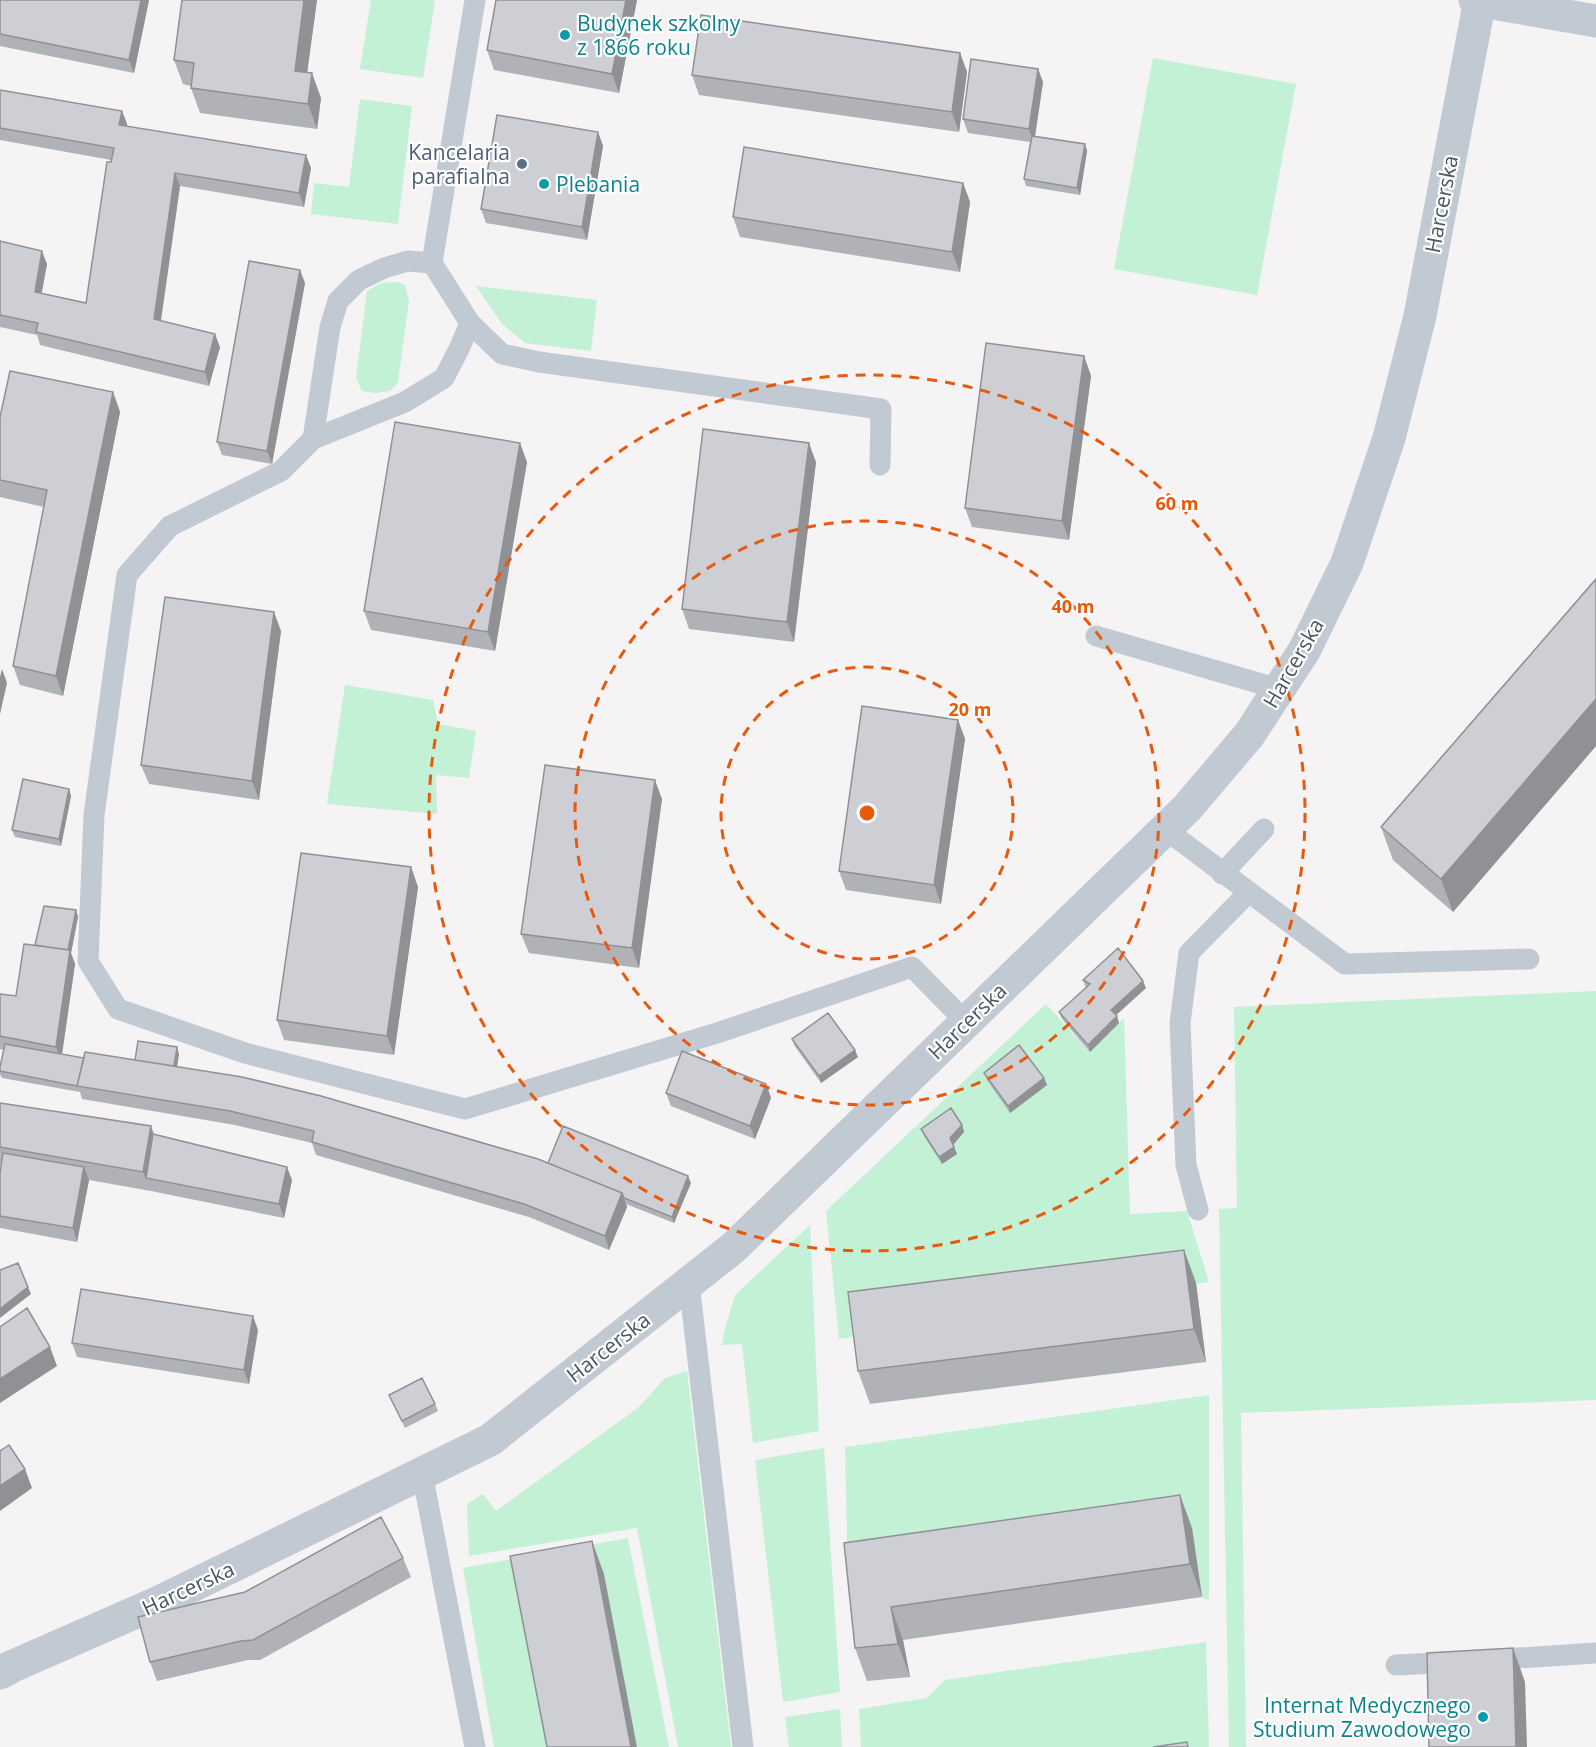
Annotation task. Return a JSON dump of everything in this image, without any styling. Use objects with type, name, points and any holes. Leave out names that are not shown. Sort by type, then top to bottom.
[{"type":"street","points":[[1478,0],[1596,21]]},
{"type":"street","name":"Harcerska","points":[[0,1673],[159,1602],[490,1440],[733,1248],[1187,808],[1249,735],[1304,651],[1347,563],[1389,438],[1420,316],[1478,0]]},
{"type":"lane","points":[[475,0],[432,263],[470,323],[502,354],[539,362],[881,410],[880,465]]},
{"type":"lane","points":[[313,439],[330,327],[338,301],[359,280],[384,268],[408,261],[432,263]]},
{"type":"lane","points":[[470,323],[444,378],[405,402],[313,439],[281,471],[170,526],[127,575],[94,814],[88,961],[118,1009],[244,1053],[465,1109],[717,1033],[912,967],[966,1022]]},
{"type":"lane","points":[[1096,636],[1279,689]]},
{"type":"lane","points":[[1165,829],[1222,874],[1345,964],[1529,959]]},
{"type":"lane","points":[[1222,874],[1264,829]]},
{"type":"lane","points":[[1198,1210],[1186,1165],[1180,1023],[1190,953],[1248,893]]},
{"type":"lane","points":[[689,1283],[743,1747]]},
{"type":"lane","points":[[423,1473],[475,1747]]},
{"type":"lane","points":[[1396,1665],[1596,1653]]},
{"type":"green space","points":[[371,0],[435,0],[423,78],[360,69]]},
{"type":"green space","points":[[1153,58],[1296,84],[1257,295],[1114,269]]},
{"type":"green space","points":[[360,99],[412,106],[398,224],[311,214],[314,183],[349,187]]},
{"type":"green space","points":[[398,282],[405,285],[409,301],[398,382],[390,391],[376,393],[362,391],[356,378],[367,291],[381,283]]},
{"type":"green space","points":[[476,286],[597,300],[591,351],[525,343],[502,324]]},
{"type":"green space","points":[[345,685],[433,700],[438,724],[476,731],[469,778],[436,775],[437,814],[327,804]]},
{"type":"green space","points":[[1596,991],[1596,1400],[1241,1413],[1246,1747],[1229,1747],[1219,1209],[1237,1208],[1234,1007]]},
{"type":"green space","points":[[1046,1004],[1090,1052],[1124,1018],[1130,1214],[1187,1211],[1209,1282],[839,1339],[826,1211]]},
{"type":"green space","points":[[810,1225],[819,1431],[753,1443],[742,1344],[722,1345],[725,1329],[735,1295]]},
{"type":"green space","points":[[687,1371],[731,1747],[678,1747],[637,1528],[469,1556],[467,1504],[483,1494],[496,1511],[639,1407],[665,1378]]},
{"type":"green space","points":[[1209,1395],[1209,1600],[1202,1597],[1192,1529],[848,1576],[845,1447]]},
{"type":"green space","points":[[824,1448],[840,1692],[783,1702],[755,1460]]},
{"type":"green space","points":[[628,1538],[669,1747],[494,1747],[463,1568]]},
{"type":"green space","points":[[1206,1642],[1209,1747],[861,1747],[859,1709],[927,1698],[945,1680]]},
{"type":"green space","points":[[840,1709],[842,1747],[789,1747],[785,1717]]},
{"type":"building","points":[[0,0],[141,0],[129,60],[0,34]]},
{"type":"building","points":[[182,0],[304,0],[295,71],[312,73],[308,104],[191,88],[194,63],[174,60]]},
{"type":"building","name":"Budynek szkolny z 1866 roku","points":[[496,0],[626,0],[612,74],[487,50]]},
{"type":"building","points":[[701,15],[960,53],[952,112],[692,75]]},
{"type":"building","points":[[971,59],[1038,69],[1029,129],[963,119]]},
{"type":"building","points":[[0,90],[122,111],[119,125],[306,155],[299,193],[175,173],[154,319],[215,334],[205,372],[36,332],[38,323],[0,315],[0,241],[42,251],[35,292],[86,303],[107,162],[111,162],[114,148],[0,128]]},
{"type":"building","name":"Plebania","points":[[497,115],[598,132],[582,227],[481,209]]},
{"type":"building","points":[[1032,136],[1085,144],[1077,188],[1024,179]]},
{"type":"building","points":[[744,147],[963,183],[952,252],[733,217]]},
{"type":"building","points":[[249,261],[300,270],[267,451],[217,442]]},
{"type":"building","points":[[986,343],[1084,356],[1062,521],[965,508]]},
{"type":"building","points":[[10,371],[113,392],[56,676],[13,666],[47,490],[0,480],[0,417]]},
{"type":"building","points":[[395,422],[520,443],[488,632],[364,611]]},
{"type":"building","points":[[703,429],[809,443],[787,622],[682,609]]},
{"type":"building","points":[[1596,579],[1596,699],[1441,879],[1381,827]]},
{"type":"building","points":[[165,597],[274,612],[252,781],[141,765]]},
{"type":"building","points":[[862,706],[958,720],[934,885],[839,871]]},
{"type":"building","points":[[545,765],[655,780],[632,948],[521,934]]},
{"type":"building","points":[[23,779],[69,789],[59,839],[12,830]]},
{"type":"building","points":[[301,853],[411,867],[387,1036],[277,1020]]},
{"type":"building","points":[[44,906],[76,910],[68,950],[35,945]]},
{"type":"building","points":[[24,944],[70,950],[56,1047],[0,1036],[0,994],[16,996]]},
{"type":"building","points":[[1118,948],[1143,981],[1111,1010],[1117,1016],[1088,1045],[1059,1012],[1090,984],[1083,980]]},
{"type":"building","points":[[828,1013],[855,1050],[819,1076],[792,1039]]},
{"type":"building","points":[[138,1041],[177,1047],[174,1066],[135,1060]]},
{"type":"building","points":[[5,1044],[84,1058],[77,1086],[0,1071]]},
{"type":"building","points":[[1019,1045],[1044,1078],[1008,1106],[984,1073]]},
{"type":"building","points":[[682,1051],[766,1084],[750,1126],[666,1093]]},
{"type":"building","points":[[85,1052],[242,1077],[321,1096],[538,1159],[622,1193],[605,1236],[524,1204],[312,1142],[314,1131],[230,1111],[77,1086]]},
{"type":"building","points":[[0,1103],[151,1126],[143,1172],[0,1147]]},
{"type":"building","points":[[951,1108],[962,1125],[950,1138],[954,1147],[939,1157],[921,1129]]},
{"type":"building","points":[[563,1126],[688,1176],[672,1217],[624,1198],[622,1193],[548,1163]]},
{"type":"building","points":[[153,1134],[287,1167],[279,1204],[146,1178]]},
{"type":"building","points":[[3,1153],[84,1167],[73,1228],[0,1216],[0,1173]]},
{"type":"building","points":[[1184,1250],[1194,1329],[858,1371],[848,1292]]},
{"type":"building","points":[[18,1263],[28,1287],[0,1309],[0,1270]]},
{"type":"building","points":[[81,1289],[253,1316],[244,1370],[72,1343]]},
{"type":"building","points":[[27,1308],[50,1347],[0,1379],[0,1327]]},
{"type":"building","points":[[422,1378],[435,1404],[402,1421],[389,1395]]},
{"type":"building","points":[[9,1445],[25,1469],[0,1486],[0,1451]]},
{"type":"building","points":[[1180,1495],[1190,1564],[891,1607],[898,1644],[855,1648],[844,1543]]},
{"type":"building","points":[[381,1517],[403,1558],[253,1640],[150,1662],[138,1617],[245,1592]]},
{"type":"building","points":[[592,1541],[631,1747],[547,1747],[510,1556]]},
{"type":"building","points":[[1513,1648],[1516,1747],[1429,1747],[1427,1653]]},
{"type":"building","points":[[1187,1742],[1188,1747],[1153,1747]]},
{"type":"place","name":"Budynek szkolny z 1866 roku","points":[[565,35]]},
{"type":"place","name":"Kancelaria parafialna","points":[[522,164]]},
{"type":"place","name":"Plebania","points":[[544,184]]},
{"type":"place","name":"Internat Medycznego Studium Zawodowego","points":[[1483,1717]]}]
